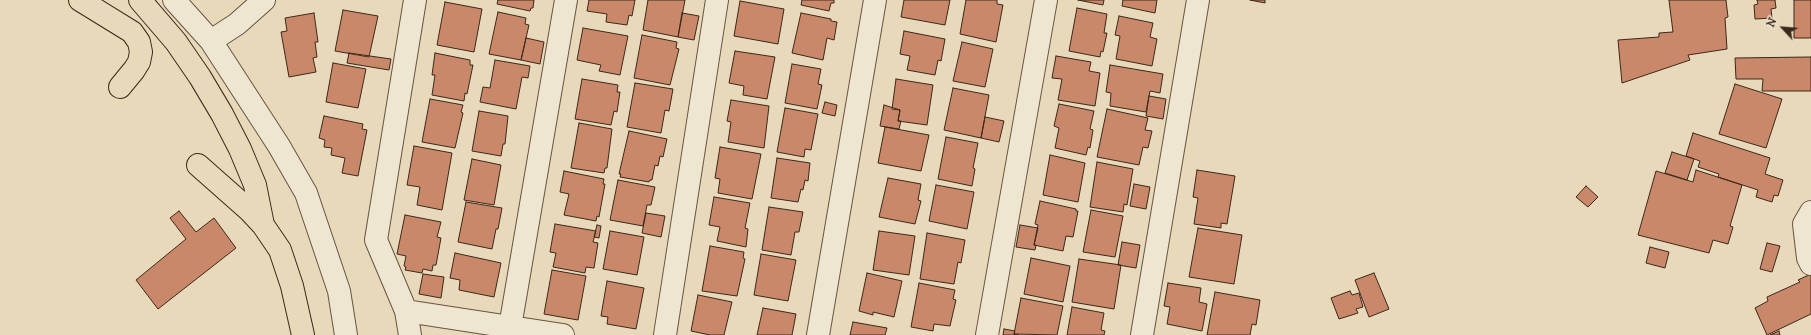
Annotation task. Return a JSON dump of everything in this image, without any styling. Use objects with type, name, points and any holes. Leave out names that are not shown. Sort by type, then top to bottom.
[{"type":"highway","points":[[80,0],[132,32],[139,42],[141,52],[138,62],[134,70],[120,87]]},
{"type":"highway","points":[[140,0],[176,42],[200,77],[225,121],[240,149],[255,185],[263,226]]},
{"type":"highway","points":[[198,165],[250,211],[280,250],[292,286],[302,323],[303,335]]},
{"type":"street","points":[[174,0],[211,41],[279,146],[306,193],[339,291],[346,335]]},
{"type":"street","points":[[211,41],[237,24],[264,0]]},
{"type":"street","points":[[410,335],[406,311],[376,240],[415,0]]},
{"type":"street","points":[[510,327],[566,0]]},
{"type":"street","points":[[665,335],[716,0]]},
{"type":"street","points":[[818,335],[875,0]]},
{"type":"street","points":[[987,335],[1046,0]]},
{"type":"street","points":[[1142,335],[1198,0]]},
{"type":"street","points":[[1811,212],[1804,224],[1808,258],[1811,264]]},
{"type":"street","points":[[406,311],[563,335]]},
{"type":"building","points":[[498,0],[534,0],[533,8],[531,8],[530,11],[497,4]]},
{"type":"building","points":[[589,0],[635,0],[632,16],[629,15],[627,25],[606,22],[607,14],[587,11]]},
{"type":"building","points":[[648,0],[685,0],[678,37],[643,30]]},
{"type":"building","points":[[802,0],[834,0],[834,3],[831,3],[829,11],[801,5]]},
{"type":"building","points":[[904,0],[950,0],[945,25],[901,17]]},
{"type":"building","points":[[966,0],[997,0],[997,4],[1003,5],[996,42],[960,34]]},
{"type":"building","points":[[1078,0],[1104,0],[1103,5]]},
{"type":"building","points":[[1123,0],[1157,0],[1155,13],[1122,6]]},
{"type":"building","points":[[1250,0],[1265,0],[1265,3]]},
{"type":"building","points":[[1669,0],[1726,0],[1728,17],[1725,18],[1727,49],[1688,55],[1690,60],[1622,83],[1618,40],[1659,37],[1659,33],[1673,32]]},
{"type":"building","points":[[1757,0],[1775,0],[1776,8],[1771,9],[1772,18],[1755,19],[1754,5],[1758,4]]},
{"type":"building","points":[[1794,0],[1811,0],[1811,38],[1794,38]]},
{"type":"building","points":[[740,1],[784,9],[778,44],[734,36]]},
{"type":"building","points":[[445,2],[482,9],[474,52],[437,45]]},
{"type":"building","points":[[1077,8],[1107,14],[1104,33],[1107,33],[1103,52],[1101,51],[1100,57],[1069,51]]},
{"type":"building","points":[[343,10],[378,16],[369,57],[335,51]]},
{"type":"building","points":[[498,12],[526,18],[525,24],[529,25],[521,60],[489,54]]},
{"type":"building","points":[[314,13],[318,42],[315,42],[317,57],[313,58],[316,72],[289,77],[281,32],[287,31],[285,18]]},
{"type":"building","points":[[682,13],[699,16],[694,40],[678,37]]},
{"type":"building","points":[[801,13],[831,19],[831,21],[837,22],[834,40],[827,38],[823,60],[792,53]]},
{"type":"building","points":[[1119,16],[1153,23],[1150,37],[1157,39],[1152,66],[1116,59],[1120,36],[1115,35]]},
{"type":"building","points":[[583,28],[628,36],[620,75],[599,71],[601,65],[577,60]]},
{"type":"building","points":[[904,31],[945,39],[941,61],[938,60],[935,75],[907,70],[910,56],[900,54]]},
{"type":"building","points":[[642,35],[677,42],[676,48],[679,49],[670,85],[634,78]]},
{"type":"building","points":[[526,38],[544,42],[540,64],[521,60]]},
{"type":"building","points":[[962,42],[993,49],[985,87],[953,81]]},
{"type":"building","points":[[735,51],[775,57],[767,99],[743,95],[744,86],[729,83]]},
{"type":"building","points":[[349,53],[391,59],[389,70],[347,63]]},
{"type":"building","points":[[435,53],[470,60],[470,65],[473,65],[467,94],[465,93],[464,101],[432,95],[435,75],[432,75]]},
{"type":"building","points":[[1056,56],[1091,62],[1089,71],[1100,73],[1095,106],[1058,100],[1062,79],[1052,78]]},
{"type":"building","points":[[1811,57],[1811,91],[1762,91],[1763,79],[1736,79],[1735,58]]},
{"type":"building","points":[[495,60],[530,66],[528,78],[522,77],[516,109],[480,102],[483,87],[490,88]]},
{"type":"building","points":[[333,63],[366,69],[358,108],[326,102]]},
{"type":"building","points":[[792,64],[821,69],[818,84],[822,85],[817,109],[785,103]]},
{"type":"building","points":[[1110,65],[1163,74],[1160,93],[1150,91],[1146,112],[1110,106],[1111,93],[1106,92]]},
{"type":"building","points":[[582,79],[618,85],[617,92],[620,92],[617,112],[614,111],[611,125],[575,119]]},
{"type":"building","points":[[896,79],[933,85],[927,125],[898,121],[900,110],[892,109]]},
{"type":"building","points":[[635,83],[673,89],[669,111],[665,110],[661,133],[627,127]]},
{"type":"building","points":[[1735,84],[1782,99],[1766,148],[1719,134]]},
{"type":"building","points":[[953,88],[989,95],[981,138],[944,130]]},
{"type":"building","points":[[1149,96],[1166,99],[1163,119],[1146,116]]},
{"type":"building","points":[[430,99],[463,105],[461,112],[463,113],[455,148],[422,142]]},
{"type":"building","points":[[731,100],[769,106],[764,148],[728,142],[731,122],[727,121]]},
{"type":"building","points":[[825,102],[837,105],[835,116],[822,113]]},
{"type":"building","points":[[1059,104],[1094,111],[1090,129],[1093,130],[1090,148],[1088,147],[1086,155],[1055,148],[1059,128],[1054,126]]},
{"type":"building","points":[[884,105],[900,110],[898,121],[901,121],[899,129],[880,126]]},
{"type":"building","points":[[785,108],[818,114],[811,150],[805,149],[804,157],[777,152]]},
{"type":"building","points":[[1107,109],[1148,118],[1145,130],[1152,131],[1148,148],[1143,147],[1139,165],[1097,157]]},
{"type":"building","points":[[479,111],[508,116],[505,144],[503,144],[501,156],[472,151]]},
{"type":"building","points":[[324,116],[363,124],[362,129],[367,130],[358,176],[342,173],[345,158],[331,155],[332,148],[324,147],[325,140],[319,138]]},
{"type":"building","points":[[985,117],[1004,121],[999,142],[981,138]]},
{"type":"building","points":[[579,123],[612,129],[607,168],[605,168],[604,173],[571,168]]},
{"type":"building","points":[[885,127],[929,135],[921,171],[878,163]]},
{"type":"building","points":[[629,131],[667,139],[663,157],[660,156],[658,166],[655,165],[652,180],[649,182],[620,177],[621,174],[619,174]]},
{"type":"building","points":[[1693,133],[1770,158],[1765,174],[1783,180],[1778,196],[1774,195],[1772,202],[1756,197],[1758,190],[1718,177],[1719,174],[1698,167],[1700,161],[1686,156]]},
{"type":"building","points":[[946,137],[978,143],[973,168],[975,169],[972,186],[938,179]]},
{"type":"building","points":[[414,146],[452,153],[442,210],[417,205],[420,187],[407,185]]},
{"type":"building","points":[[720,147],[761,154],[752,199],[718,193],[720,179],[715,178]]},
{"type":"building","points":[[1672,152],[1694,159],[1687,180],[1665,173]]},
{"type":"building","points":[[1050,155],[1085,163],[1078,202],[1043,195]]},
{"type":"building","points":[[777,158],[810,163],[808,181],[805,180],[798,202],[771,198]]},
{"type":"building","points":[[472,159],[501,165],[494,205],[464,200]]},
{"type":"building","points":[[1097,162],[1133,169],[1127,205],[1124,204],[1123,212],[1090,207]]},
{"type":"building","points":[[1197,170],[1235,176],[1227,224],[1221,223],[1221,228],[1194,224],[1198,198],[1193,197]]},
{"type":"building","points":[[1696,170],[1742,185],[1730,226],[1733,227],[1728,244],[1713,240],[1709,253],[1638,235],[1656,171],[1693,182]]},
{"type":"building","points":[[564,171],[604,179],[603,184],[605,184],[599,217],[597,216],[596,221],[564,215],[569,194],[560,192]]},
{"type":"building","points":[[888,178],[921,184],[918,200],[921,201],[915,224],[879,217]]},
{"type":"building","points":[[618,180],[655,187],[651,205],[647,205],[643,226],[610,220]]},
{"type":"building","points":[[1134,184],[1150,187],[1146,209],[1130,206]]},
{"type":"building","points":[[936,185],[974,192],[967,229],[929,221]]},
{"type":"building","points":[[1586,186],[1598,197],[1588,207],[1576,197]]},
{"type":"building","points":[[714,197],[750,203],[745,228],[748,229],[746,247],[717,241],[720,227],[709,225]]},
{"type":"building","points":[[1040,201],[1076,209],[1076,211],[1078,211],[1073,237],[1066,236],[1063,251],[1034,245],[1038,225],[1035,224]]},
{"type":"building","points":[[466,202],[502,208],[492,249],[458,242]]},
{"type":"building","points":[[769,207],[803,212],[799,232],[795,232],[791,255],[762,250]]},
{"type":"building","points":[[1091,210],[1123,216],[1115,257],[1083,252]]},
{"type":"building","points":[[179,211],[196,232],[214,218],[236,248],[158,309],[136,280],[186,239],[170,218]]},
{"type":"building","points":[[646,213],[665,216],[661,237],[642,233]]},
{"type":"building","points":[[405,215],[441,222],[437,237],[441,238],[436,265],[433,265],[432,271],[423,269],[422,273],[405,270],[406,267],[404,266],[406,256],[397,254]]},
{"type":"building","points":[[555,224],[596,231],[593,242],[598,243],[594,268],[586,267],[585,273],[553,267],[556,253],[550,252]]},
{"type":"building","points":[[597,225],[601,226],[599,238],[594,237]]},
{"type":"building","points":[[1020,225],[1038,228],[1034,245],[1036,245],[1035,250],[1016,247]]},
{"type":"building","points":[[1198,228],[1242,235],[1234,284],[1189,277]]},
{"type":"building","points":[[610,231],[644,237],[637,275],[603,269]]},
{"type":"building","points":[[879,231],[915,236],[909,275],[873,270]]},
{"type":"building","points":[[927,233],[965,240],[961,263],[958,262],[954,284],[920,279]]},
{"type":"building","points":[[1122,242],[1140,245],[1136,268],[1118,265]]},
{"type":"building","points":[[1767,243],[1780,246],[1772,272],[1760,269]]},
{"type":"building","points":[[710,246],[744,252],[743,258],[745,259],[737,296],[702,291]]},
{"type":"building","points":[[1650,247],[1669,252],[1665,268],[1646,263]]},
{"type":"building","points":[[455,253],[501,263],[494,297],[459,290],[460,280],[450,278]]},
{"type":"building","points":[[761,254],[796,260],[788,301],[754,295]]},
{"type":"building","points":[[1031,258],[1070,266],[1063,302],[1024,294]]},
{"type":"building","points":[[1079,259],[1121,265],[1114,309],[1072,302]]},
{"type":"building","points":[[552,270],[586,276],[578,320],[544,314]]},
{"type":"building","points":[[867,273],[902,281],[894,317],[873,312],[873,315],[859,311]]},
{"type":"building","points":[[1374,273],[1389,309],[1369,317],[1355,280]]},
{"type":"building","points":[[423,274],[444,277],[441,298],[419,294]]},
{"type":"building","points":[[1811,274],[1811,314],[1767,335],[1755,308],[1768,301],[1767,297],[1800,282],[1798,280]]},
{"type":"building","points":[[607,281],[644,288],[636,329],[607,324],[608,317],[601,316]]},
{"type":"building","points":[[919,283],[955,290],[953,299],[956,300],[950,326],[934,324],[933,331],[911,327]]},
{"type":"building","points":[[1168,283],[1201,288],[1199,302],[1207,304],[1202,331],[1167,324],[1170,307],[1164,306]]},
{"type":"building","points":[[1350,291],[1352,295],[1359,293],[1363,307],[1356,309],[1358,313],[1339,319],[1331,298]]},
{"type":"building","points":[[1215,292],[1260,300],[1256,325],[1252,324],[1250,335],[1207,335]]},
{"type":"building","points":[[698,295],[732,302],[724,335],[710,335],[691,331]]},
{"type":"building","points":[[1021,298],[1063,306],[1057,335],[1014,334]]},
{"type":"building","points":[[1072,307],[1104,313],[1101,330],[1105,331],[1104,335],[1067,335]]},
{"type":"building","points":[[763,308],[796,314],[792,335],[757,335]]},
{"type":"building","points":[[853,322],[887,328],[885,335],[850,335]]},
{"type":"building","points":[[1004,329],[1015,331],[1014,334],[1019,335],[1003,335]]},
{"type":"building","points":[[1779,331],[1780,335],[1770,335]]}]
